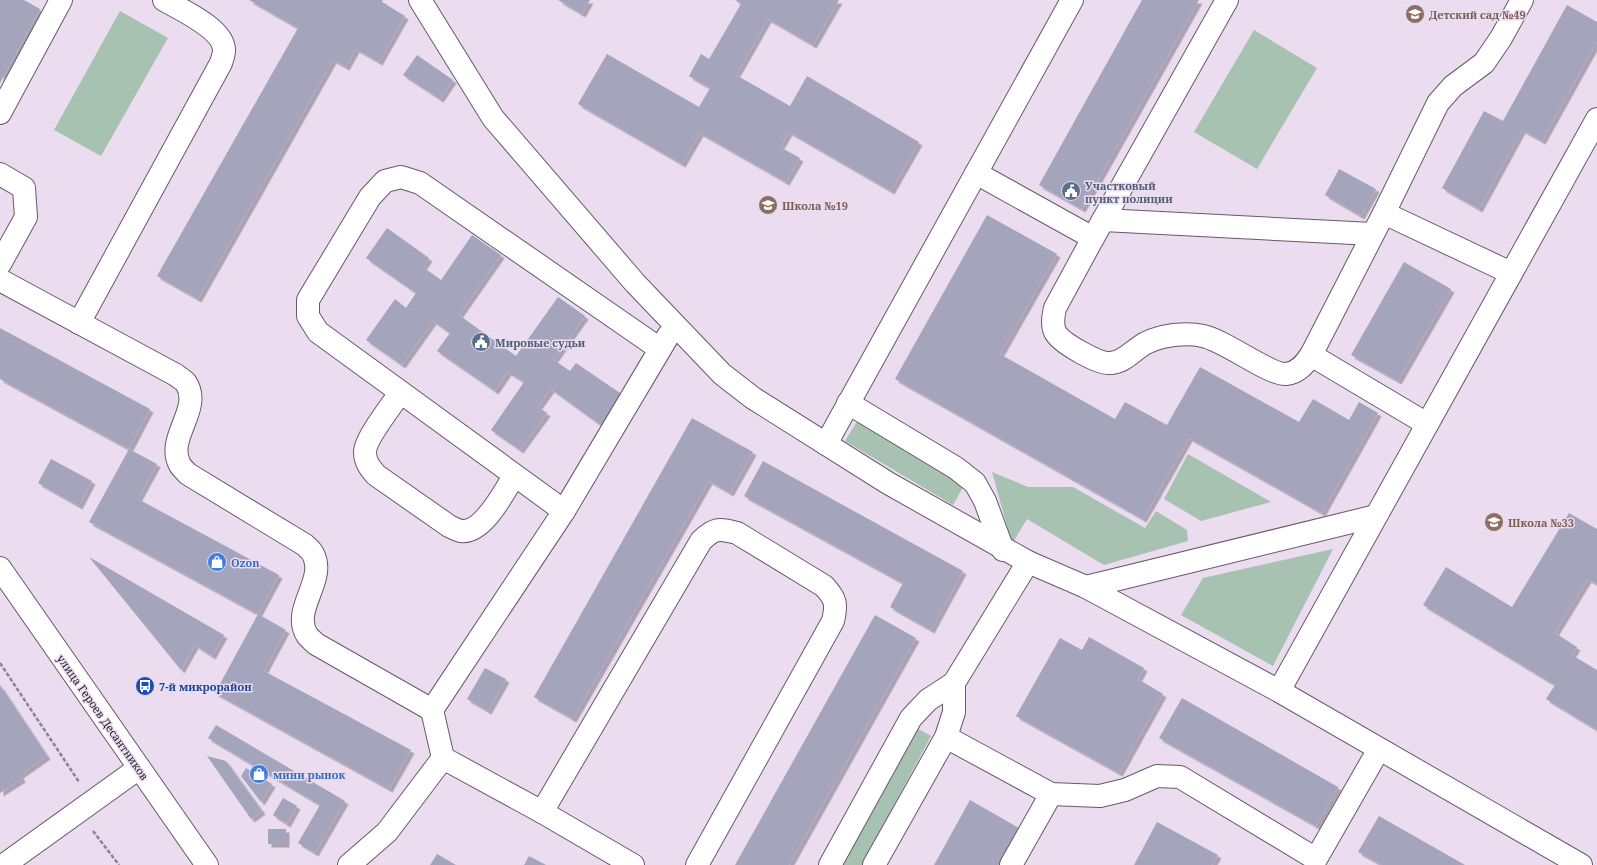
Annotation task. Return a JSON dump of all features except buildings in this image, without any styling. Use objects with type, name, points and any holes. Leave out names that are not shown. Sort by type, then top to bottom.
[{"type":"street","points":[[0,113],[61,0]]},
{"type":"street","points":[[80,323],[221,63],[224,50],[221,38],[212,28],[164,0]]},
{"type":"street","points":[[420,0],[493,118],[635,283],[722,374],[753,398],[888,483],[1004,550],[1086,587],[1279,691],[1581,865]]},
{"type":"street","points":[[826,444],[1072,0]]},
{"type":"street","points":[[1227,0],[1055,308],[1052,321],[1056,334],[1066,343],[1097,361],[1109,364],[1121,361],[1147,342],[1174,335],[1202,336],[1221,342],[1272,370],[1285,374],[1297,371],[1307,362],[1311,355],[1384,213],[1438,103],[1453,86],[1484,63],[1522,0]]},
{"type":"street","points":[[1279,691],[1597,119]]},
{"type":"street","points":[[976,172],[1098,229],[1372,234]]},
{"type":"street","points":[[0,174],[24,188],[26,217],[0,264]]},
{"type":"street","points":[[564,511],[318,332],[308,316],[308,300],[316,284],[370,197],[385,181],[401,177],[420,183],[660,349]]},
{"type":"street","points":[[1384,213],[1511,274]]},
{"type":"street","points":[[0,280],[176,375],[186,383],[190,394],[189,406],[177,444],[176,455],[180,466],[188,474],[304,545],[313,553],[317,564],[316,575],[304,613],[303,625],[307,636],[316,644],[432,710]]},
{"type":"street","points":[[633,865],[542,812],[443,758],[432,710],[564,511],[675,325]]},
{"type":"street","points":[[1311,355],[1428,424]]},
{"type":"street","points":[[400,393],[369,439],[365,451],[367,464],[376,475],[449,526],[462,531],[475,528],[486,519],[514,476]]},
{"type":"street","points":[[848,403],[956,468],[975,483],[985,501],[1004,550]]},
{"type":"street","points":[[1086,587],[1376,516]]},
{"type":"street","points":[[542,812],[701,542],[710,532],[724,529],[737,533],[824,586],[833,596],[836,608],[833,621],[697,865]]},
{"type":"street","points":[[830,865],[911,718],[928,700],[954,683],[1028,562]]},
{"type":"street","name":"улица Героев Десантников","points":[[0,568],[207,865]]},
{"type":"street","points":[[874,865],[946,737],[954,712],[954,683]]},
{"type":"street","points":[[946,737],[1051,794],[1100,796],[1125,790],[1157,776],[1180,777],[1321,862],[1379,749]]},
{"type":"street","points":[[349,865],[387,832],[443,758]]},
{"type":"street","points":[[4,865],[139,768]]},
{"type":"street","points":[[1011,865],[1051,794]]},
{"type":"path","points":[[0,663],[80,783],[91,828],[120,865]]},
{"type":"green space","points":[[120,11],[168,38],[101,156],[54,130]]},
{"type":"green space","points":[[1254,30],[1317,68],[1257,169],[1194,132]]},
{"type":"green space","points":[[859,418],[966,482],[953,505],[845,441]]},
{"type":"green space","points":[[1188,454],[1271,502],[1201,521],[1164,499]]},
{"type":"green space","points":[[992,472],[1028,487],[1073,487],[1145,528],[1156,511],[1187,530],[1188,541],[1104,565],[1027,519],[1012,544]]},
{"type":"green space","points":[[1333,549],[1273,666],[1181,615],[1203,578]]},
{"type":"green space","points":[[913,726],[931,736],[862,865],[838,865]]},
{"type":"place","name":"Детский сад №49","points":[[1415,14]]},
{"type":"place","name":"Участковый пункт полиции","points":[[1071,191]]},
{"type":"place","name":"Школа №19","points":[[768,205]]},
{"type":"place","name":"Мировые судьи","points":[[481,342]]},
{"type":"place","name":"Школа №33","points":[[1494,522]]},
{"type":"place","name":"Ozon","points":[[217,562]]},
{"type":"place","name":"7-й микрорайон","points":[[145,686]]},
{"type":"place","name":"мини рынок","points":[[259,774]]}]
